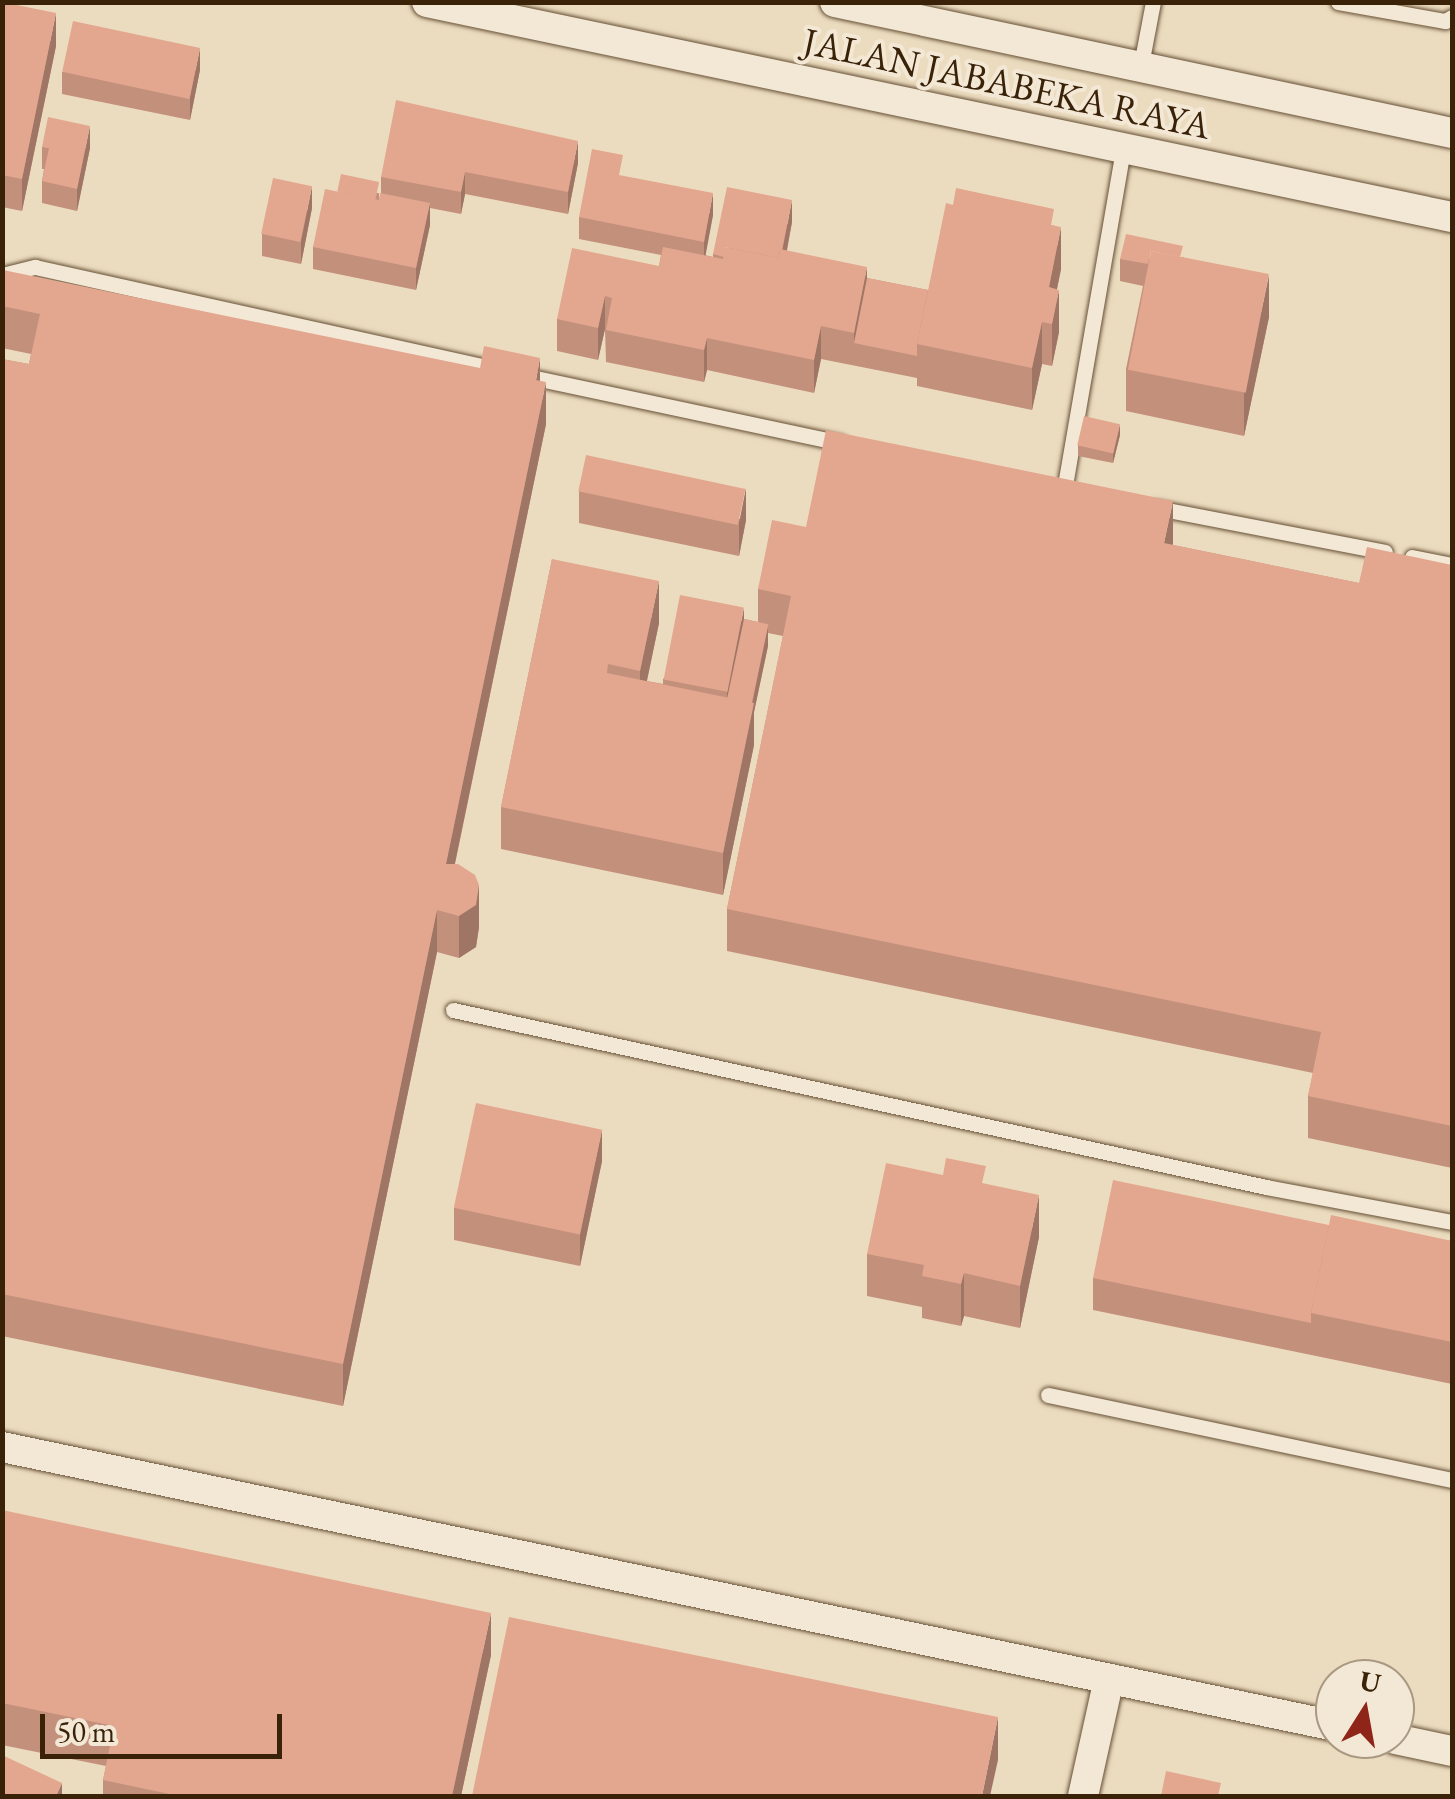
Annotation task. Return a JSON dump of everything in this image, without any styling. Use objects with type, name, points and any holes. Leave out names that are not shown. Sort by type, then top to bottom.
[{"type":"street","name":"JALAN JABABEKA RAYA","points":[[427,2],[1452,217]]},
{"type":"street","name":"JALAN JABABEKA RAYA","points":[[835,2],[1140,70],[1452,133]]},
{"type":"street","points":[[2,1446],[1315,1722]]},
{"type":"street","points":[[1083,1796],[1110,1679]]},
{"type":"street","points":[[1415,1743],[1452,1751]]},
{"type":"lane","points":[[1140,70],[1152,2]]},
{"type":"lane","points":[[1338,2],[1446,21],[1452,17]]},
{"type":"lane","points":[[1064,490],[1122,148]]},
{"type":"lane","points":[[2,275],[35,268],[854,446]]},
{"type":"lane","points":[[1045,486],[1084,494]]},
{"type":"lane","points":[[1142,506],[1452,565]]},
{"type":"lane","points":[[453,1010],[1266,1186],[1452,1222]]},
{"type":"lane","points":[[1048,1394],[1452,1480]]},
{"type":"building","points":[[2,2],[56,13],[22,179],[2,175]]},
{"type":"building","points":[[73,21],[200,48],[189,99],[62,72]]},
{"type":"building","points":[[396,100],[578,141],[568,192],[465,172],[461,192],[381,177]]},
{"type":"building","points":[[48,117],[90,126],[77,189],[42,181],[49,148],[42,147]]},
{"type":"building","points":[[592,149],[623,155],[619,175],[713,193],[704,242],[579,217]]},
{"type":"building","points":[[341,174],[379,182],[375,200],[337,192]]},
{"type":"building","points":[[273,178],[312,186],[300,242],[261,234]]},
{"type":"building","points":[[727,187],[792,200],[779,258],[725,247],[724,257],[713,254]]},
{"type":"building","points":[[956,188],[1054,209],[1051,225],[1061,227],[1049,287],[1059,290],[1052,324],[1042,322],[1032,368],[917,344],[946,203],[953,205]]},
{"type":"building","points":[[325,189],[379,200],[380,193],[430,203],[416,268],[313,247]]},
{"type":"building","points":[[1126,234],[1183,246],[1180,257],[1151,251],[1148,264],[1120,259]]},
{"type":"building","points":[[663,247],[723,259],[725,247],[779,258],[780,249],[867,267],[854,333],[821,326],[814,360],[707,338],[704,350],[606,330],[612,298],[605,296],[598,328],[557,319],[572,248],[659,266]]},
{"type":"building","points":[[1151,251],[1269,274],[1246,393],[1128,370]]},
{"type":"building","points":[[3,270],[480,368],[484,346],[540,358],[536,380],[546,382],[446,864],[458,864],[475,875],[479,885],[476,905],[459,916],[437,910],[343,1364],[2,1294],[2,359],[29,364],[40,314],[2,306]]},
{"type":"building","points":[[867,278],[928,290],[917,356],[854,343]]},
{"type":"building","points":[[1084,416],[1120,424],[1113,454],[1077,445]]},
{"type":"building","points":[[826,430],[1173,501],[1164,543],[1359,583],[1367,547],[1452,565],[1452,1126],[1308,1096],[1321,1032],[727,909],[791,596],[758,589],[772,520],[806,527]]},
{"type":"building","points":[[586,455],[745,489],[738,525],[578,491]]},
{"type":"building","points":[[552,559],[659,581],[640,671],[608,664],[607,673],[754,703],[723,853],[501,807]]},
{"type":"building","points":[[680,595],[744,607],[727,692],[664,679]]},
{"type":"building","points":[[744,619],[768,624],[752,703],[727,698]]},
{"type":"building","points":[[476,1103],[602,1130],[580,1234],[454,1208]]},
{"type":"building","points":[[946,1158],[986,1166],[982,1183],[1039,1195],[1020,1286],[964,1273],[961,1284],[922,1276],[924,1265],[867,1254],[886,1163],[943,1175]]},
{"type":"building","points":[[1113,1180],[1329,1225],[1311,1323],[1093,1278]]},
{"type":"building","points":[[1331,1215],[1452,1241],[1452,1342],[1311,1313]]},
{"type":"building","points":[[2,1510],[491,1613],[452,1796],[179,1796],[103,1780],[114,1726],[2,1703]]},
{"type":"building","points":[[509,1617],[998,1717],[982,1796],[472,1796]]},
{"type":"building","points":[[2,1755],[62,1783],[56,1796],[2,1796]]},
{"type":"building","points":[[1166,1771],[1221,1783],[1218,1796],[1161,1796]]}]
